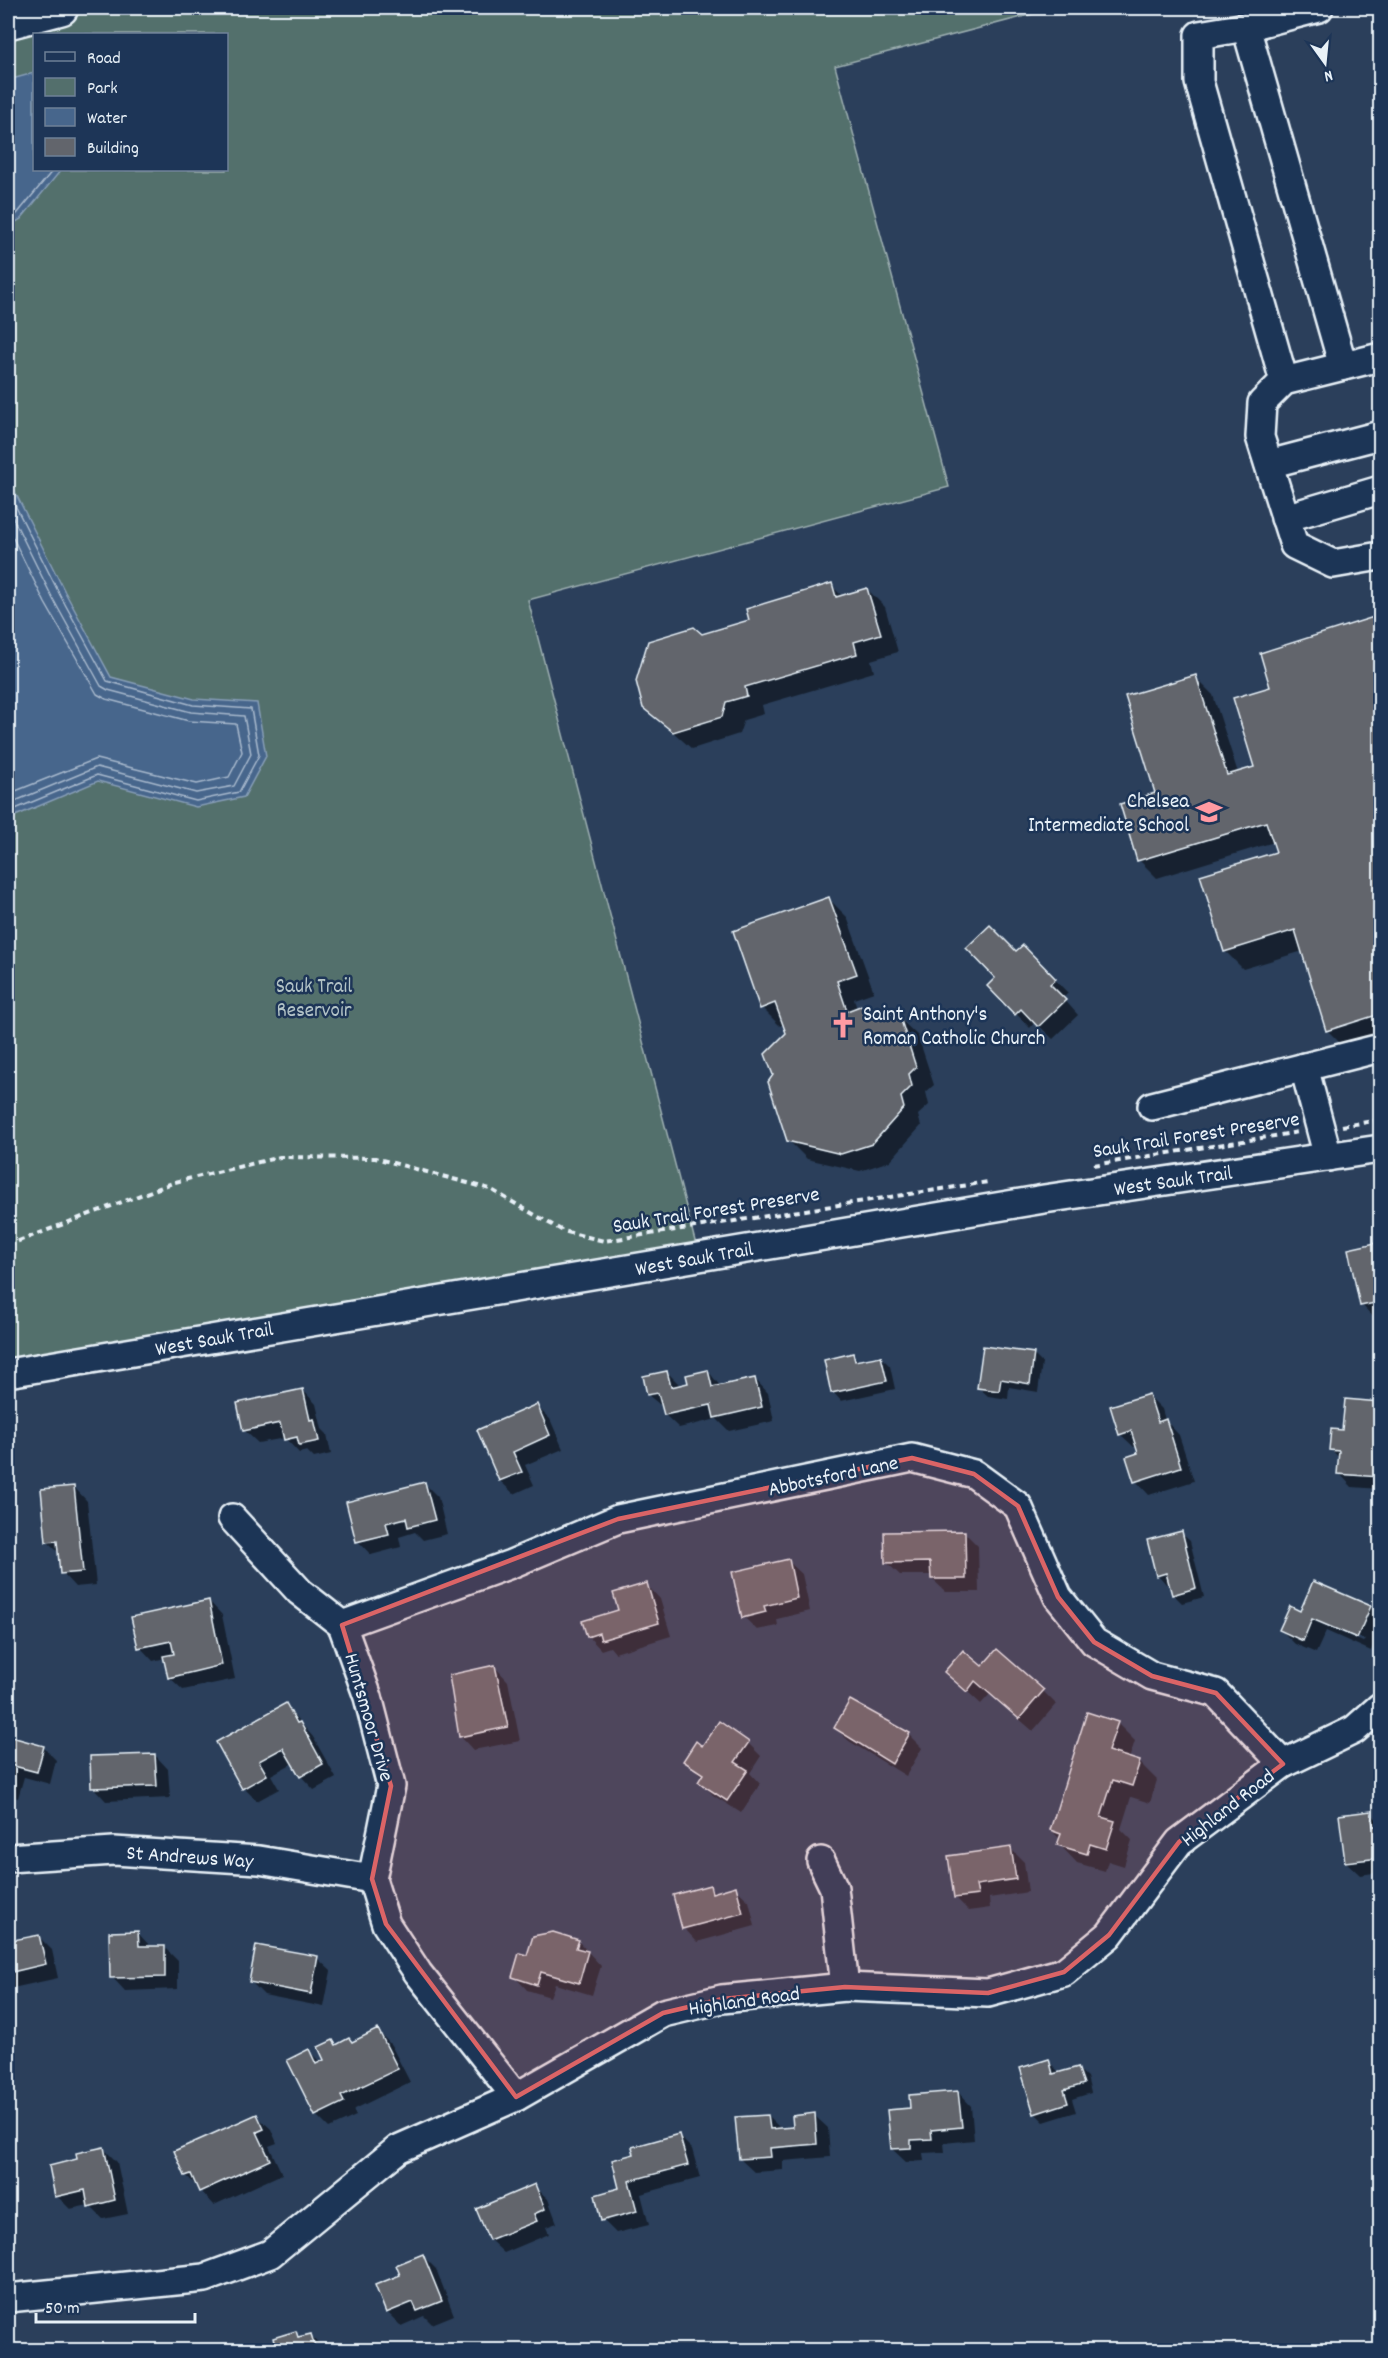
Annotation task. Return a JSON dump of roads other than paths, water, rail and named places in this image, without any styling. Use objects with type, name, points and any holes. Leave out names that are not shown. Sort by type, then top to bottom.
[{"type":"main road","points":[[8,22],[61,8]]},
{"type":"street","points":[[1284,381],[1199,82],[1199,35],[1246,27],[1319,8]]},
{"type":"street","points":[[1246,27],[1343,366]]},
{"type":"street","points":[[1380,357],[1284,381],[1262,403],[1260,437],[1294,545],[1333,564],[1380,556]]},
{"type":"street","points":[[1269,464],[1380,435]]},
{"type":"street","points":[[1285,518],[1380,490]]},
{"type":"street","points":[[1152,1107],[1380,1048]]},
{"type":"street","points":[[1304,1067],[1328,1157]]},
{"type":"street","name":"West Sauk Trail","points":[[8,1373],[1027,1202],[1380,1149]]},
{"type":"street","name":"Abbotsford Lane","points":[[342,1625],[511,1564],[618,1520],[912,1458],[974,1474],[1018,1506],[1059,1597],[1094,1642],[1152,1676],[1215,1693],[1283,1764]]},
{"type":"street","name":"Huntsmoor Drive","points":[[232,1518],[300,1592],[342,1625],[368,1697],[391,1786],[372,1879],[386,1924],[418,1973],[516,2097]]},
{"type":"street","name":"Highland Road","points":[[8,2298],[205,2278],[270,2254],[398,2149],[516,2097],[663,2013],[722,1999],[845,1987],[988,1993],[1064,1972],[1109,1935],[1179,1842],[1283,1764],[1354,1730],[1380,1707]]},
{"type":"street","name":"St Andrews Way","points":[[8,1858],[114,1851],[259,1860],[372,1879]]},
{"type":"street","points":[[821,1861],[834,1888],[845,1987]]},
{"type":"water","points":[[33,73],[33,171],[60,171],[21,219],[8,227],[8,80]]},
{"type":"water","points":[[8,478],[111,677],[194,699],[257,703],[266,756],[244,797],[196,807],[98,781],[8,819]]},
{"type":"railway","points":[[1371,2350],[1380,2348]]},
{"type":"place","name":"Chelsea Intermediate School","points":[[1209,812]]},
{"type":"place","name":"Saint Anthony's Roman Catholic Church","points":[[843,1025]]},
{"type":"park label","name":"Sauk Trail Reservoir","points":[[314,997]]}]
